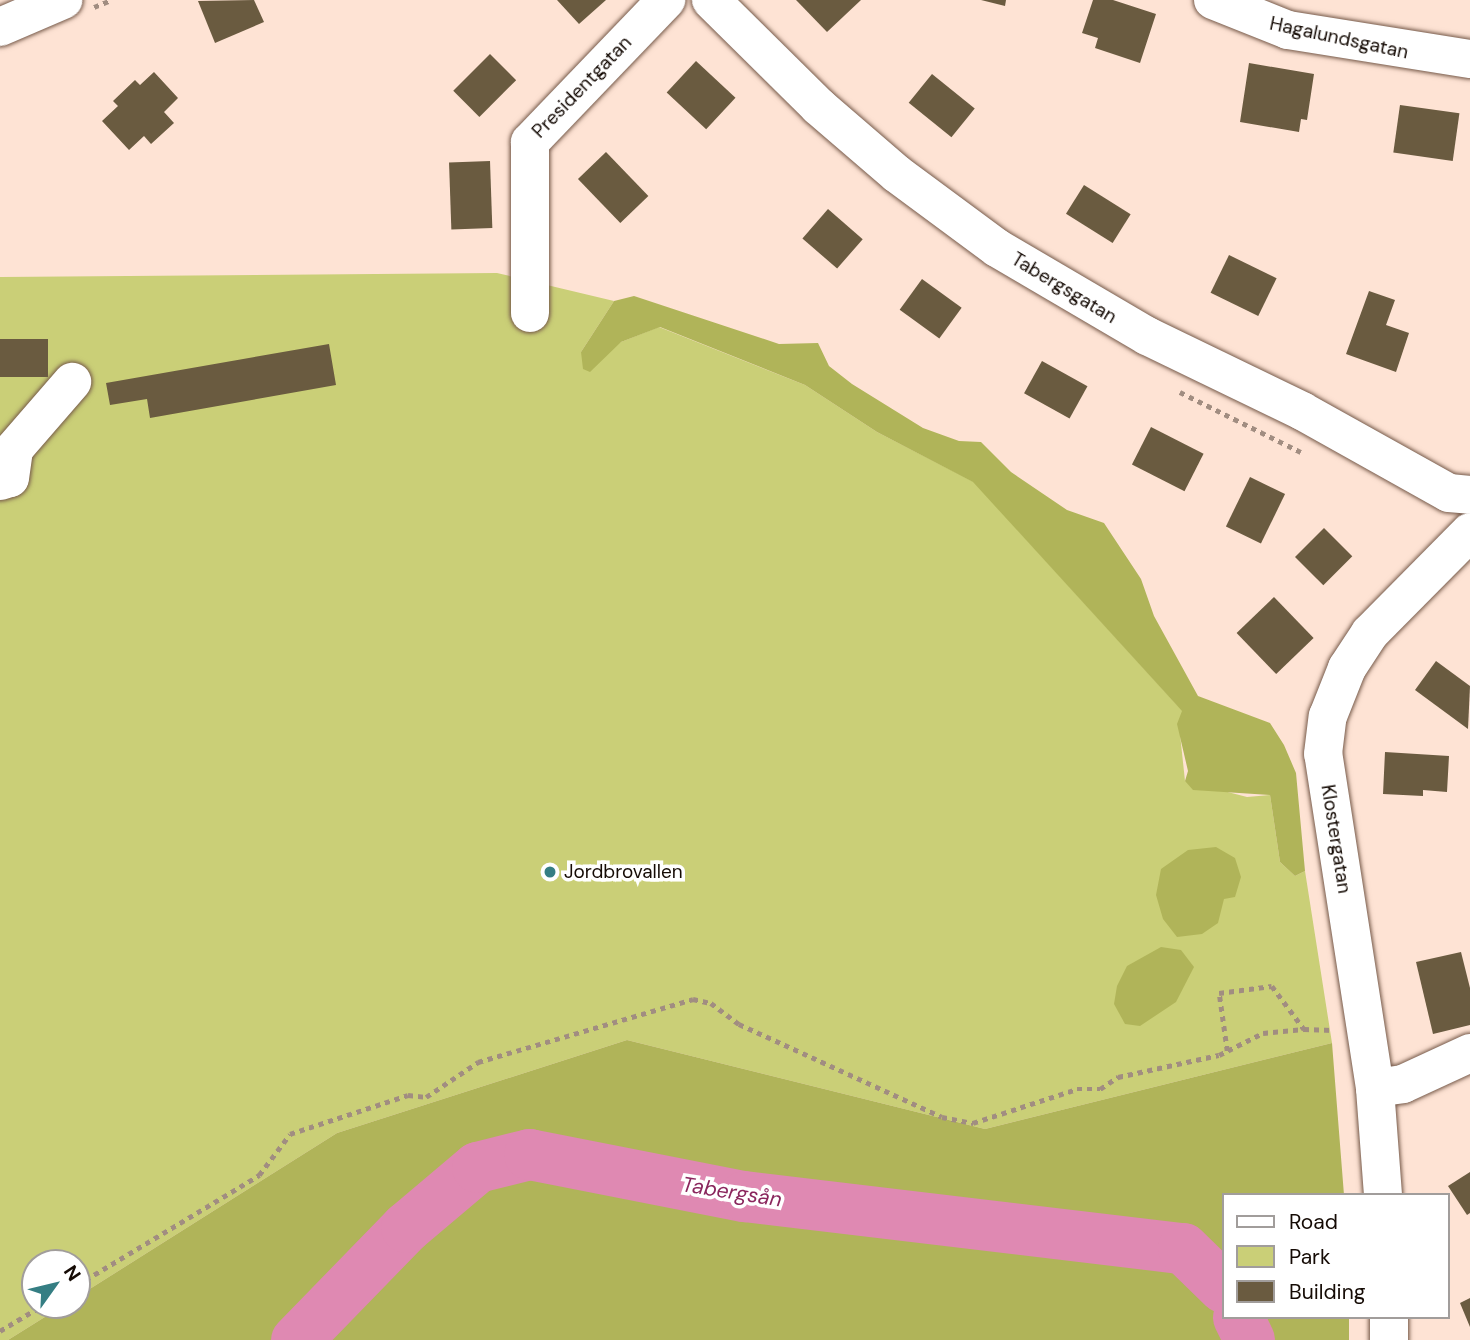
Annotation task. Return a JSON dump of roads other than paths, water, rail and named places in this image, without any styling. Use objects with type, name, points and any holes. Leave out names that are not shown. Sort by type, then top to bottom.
[{"type":"street","points":[[0,27],[63,0]]},
{"type":"street","name":"Presidentgatan","points":[[530,313],[530,142],[666,0]]},
{"type":"street","name":"Tabergsgatan","points":[[711,0],[867,149],[997,248],[1147,336],[1301,411],[1449,492],[1470,495]]},
{"type":"street","name":"Hagalundsgatan","points":[[1213,0],[1288,30],[1470,59]]},
{"type":"street","points":[[0,481],[10,478],[14,449],[72,382]]},
{"type":"street","name":"Klostergatan","points":[[1384,1193],[1376,1088],[1323,754],[1328,716],[1347,668],[1370,633],[1470,532]]},
{"type":"street","points":[[1376,1088],[1404,1084],[1470,1053]]},
{"type":"street","points":[[1389,1319],[1389,1340]]},
{"type":"waterway","name":"Tabergsån","points":[[296,1340],[406,1227],[477,1167],[529,1154],[744,1196],[1183,1248],[1222,1286]]},
{"type":"waterway","name":"Tabergsån","points":[[1239,1319],[1249,1340]]},
{"type":"place","name":"Jordbrovallen","points":[[550,872]]}]
